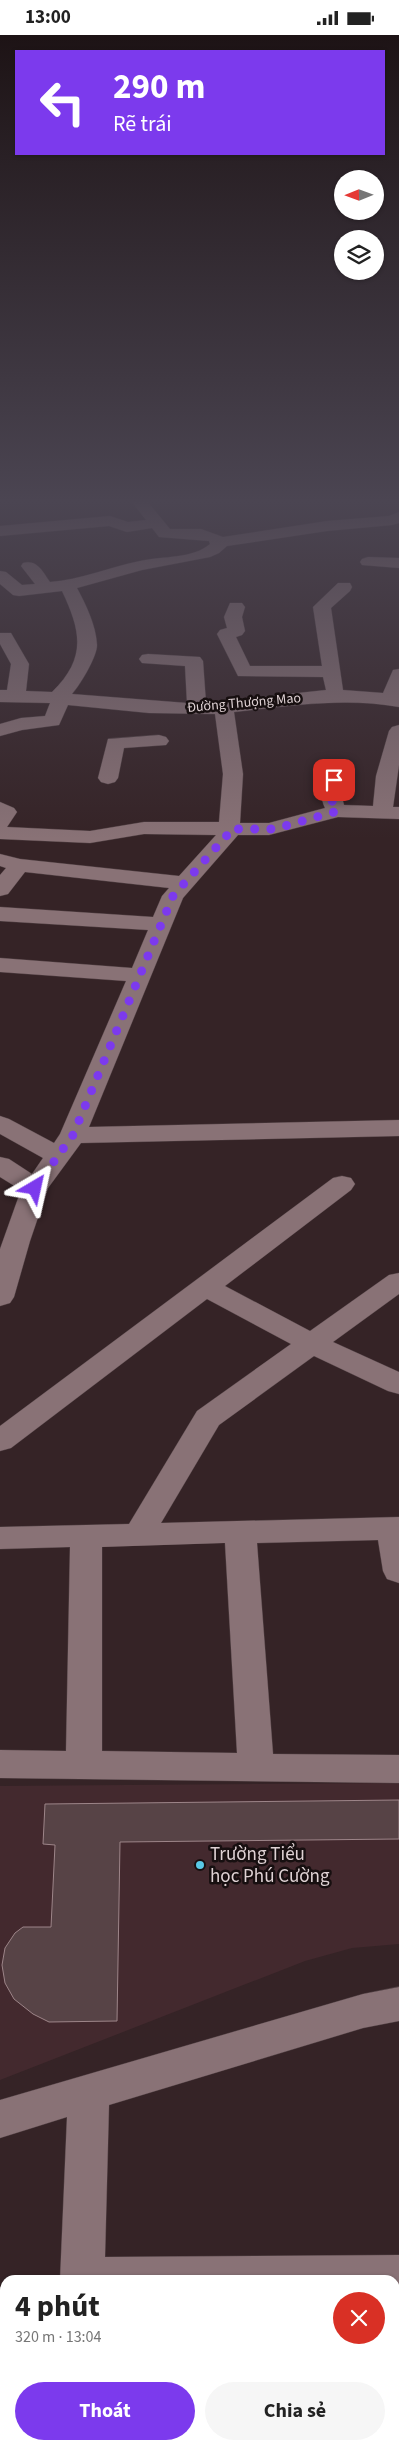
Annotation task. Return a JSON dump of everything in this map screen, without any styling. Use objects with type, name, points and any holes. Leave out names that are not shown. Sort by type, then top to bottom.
[{"type":"street","points":[[0,730],[21,724],[52,721],[88,646],[81,614]]},
{"type":"street","points":[[234,614],[236,631],[226,634],[244,672],[332,671]]},
{"type":"street","points":[[323,614],[335,696]]},
{"type":"street","points":[[5,637],[20,664],[8,696]]},
{"type":"street","points":[[148,659],[194,661],[197,709]]},
{"type":"street","points":[[395,700],[399,674]]},
{"type":"street","name":"Đường Thượng Mao","points":[[8,696],[64,693],[128,704],[197,709],[335,696],[395,700]]},
{"type":"street","points":[[108,778],[115,743],[158,748],[160,727],[153,725],[159,707]]},
{"type":"street","points":[[0,1297],[8,1240],[35,1188],[66,1145],[173,896],[229,833],[233,774],[224,707]]},
{"type":"street","points":[[0,833],[96,837],[144,829],[274,829],[338,811],[390,813],[386,776],[399,731]]},
{"type":"street","points":[[334,780],[331,796],[332,805],[338,811]]},
{"type":"street","points":[[0,808],[7,812],[0,823]]},
{"type":"street","points":[[54,836],[62,814]]},
{"type":"street","points":[[0,889],[10,862],[184,883]]},
{"type":"street","points":[[0,914],[161,924]]},
{"type":"street","points":[[0,965],[139,975]]},
{"type":"street","points":[[0,1124],[66,1145],[399,1128]]},
{"type":"street","points":[[0,1165],[35,1188]]},
{"type":"street","points":[[0,1441],[342,1185]]},
{"type":"street","points":[[138,1535],[208,1418],[399,1281]]},
{"type":"street","points":[[205,1287],[311,1343],[399,1384]]},
{"type":"street","points":[[0,1538],[395,1528],[399,1571]]},
{"type":"street","points":[[240,1532],[256,1767]]},
{"type":"street","points":[[84,1765],[86,1536]]},
{"type":"street","points":[[0,1764],[399,1769]]},
{"type":"street","points":[[0,2119],[363,2011],[399,2004]]},
{"type":"street","points":[[82,2275],[89,2092]]},
{"type":"shaded area","name":"Trường Tiểu học Phú Cường","points":[[399,1783],[399,1944],[352,1948],[305,1961],[0,2080],[0,1786]]},
{"type":"building","points":[[399,1800],[399,1839],[120,1842],[117,2021],[49,2022],[33,2014],[14,1999],[5,1983],[2,1965],[5,1948],[15,1933],[23,1927],[51,1927],[55,1845],[43,1844],[45,1804]]},
{"type":"place","name":"Trường Tiểu học Phú Cường","points":[[200,1865]]},
{"type":"route","points":[[35,1188],[73,1135],[173,896],[229,833],[230,829],[274,829],[338,811],[332,805],[331,796],[334,780]]}]
